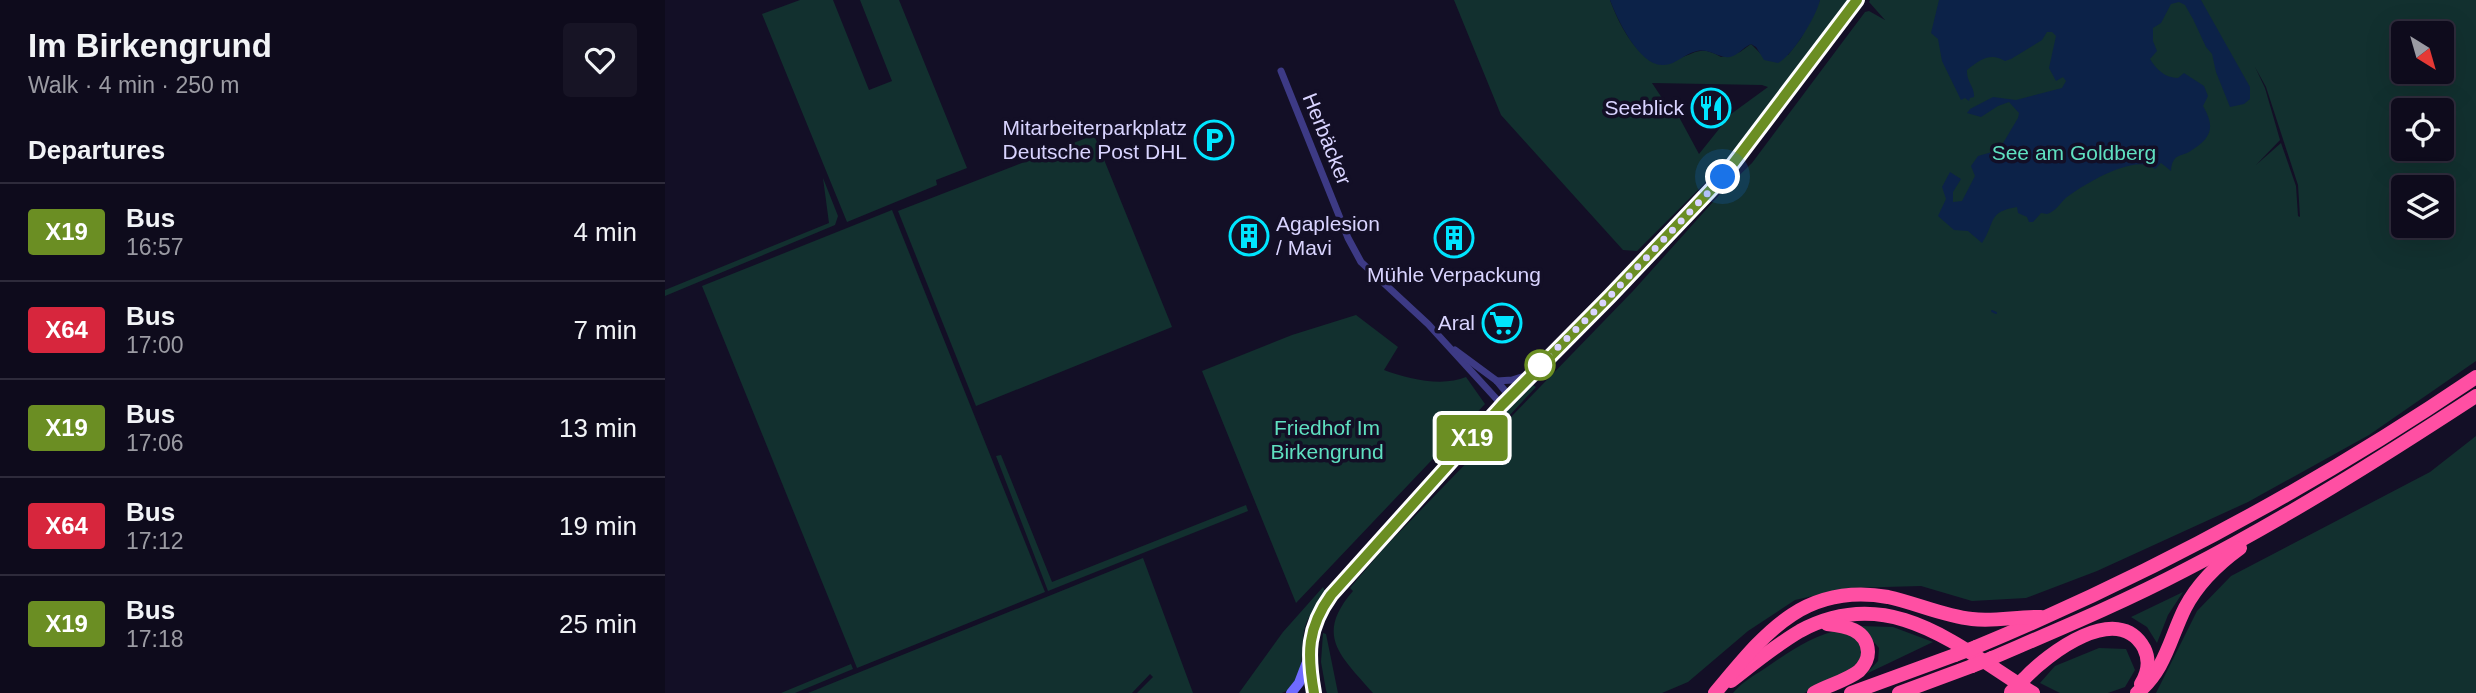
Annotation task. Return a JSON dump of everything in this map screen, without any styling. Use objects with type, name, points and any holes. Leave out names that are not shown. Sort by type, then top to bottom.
[{"type":"highway","points":[[1851,693],[1976,647],[2124,582],[2243,520],[2358,453],[2476,376]]},
{"type":"highway","points":[[1899,693],[1992,658],[2133,596],[2278,520],[2476,396]]},
{"type":"highway","points":[[2135,693],[2157,671],[2184,609],[2202,582],[2235,552],[2278,520]]},
{"type":"highway","points":[[1715,693],[1749,650],[1774,626],[1796,612],[1830,599],[1865,595],[1887,597],[1955,616],[1984,620],[2021,616],[2046,617]]},
{"type":"highway","points":[[1715,693],[1791,637],[1819,623],[1861,614],[1889,615],[1908,620],[1953,641],[2032,693]]},
{"type":"highway","points":[[1814,693],[1859,671],[1866,662],[1868,650],[1865,639],[1855,630],[1819,623]]},
{"type":"highway","points":[[2011,692],[2040,662],[2058,649],[2095,631],[2117,629],[2135,637],[2147,656],[2146,676],[2135,693]]},
{"type":"main road","points":[[1290,693],[1299,683],[1308,659],[1315,621],[1331,595],[1506,401],[1723,177],[1857,0]]},
{"type":"main road","points":[[1296,693],[1313,693],[1308,659]]},
{"type":"street","name":"Herbäcker","points":[[1281,71],[1348,238],[1361,262],[1451,348]]},
{"type":"street","points":[[1451,348],[1459,351],[1497,381],[1506,401]]},
{"type":"street","points":[[1451,348],[1506,401]]},
{"type":"street","points":[[1497,381],[1532,374]]},
{"type":"green space","points":[[800,0],[833,0],[869,90],[892,81],[860,0],[899,0],[967,168],[936,180],[937,185],[847,222],[762,14]]},
{"type":"green space","points":[[1454,0],[1610,0],[1627,35],[1639,51],[1654,63],[1671,61],[1703,51],[1721,57],[1740,52],[1751,44],[1762,55],[1788,55],[1801,38],[1820,0],[1851,0],[1724,164],[1637,251],[1623,250],[1501,115]],"holes":[[[1652,83],[1768,87],[1731,114],[1699,154],[1679,117],[1668,107]]]},
{"type":"green space","points":[[1870,0],[2476,0],[2476,361],[2369,435],[2248,502],[2097,571],[2026,598],[1972,601],[1921,586],[1848,588],[1795,600],[1748,631],[1688,682],[1662,693],[1373,693],[1351,668],[1336,645],[1335,621],[1353,591],[1350,588],[1384,548],[1633,291],[1721,193],[1752,163],[1865,12],[1869,11],[1885,20]],"holes":[[[2255,67],[2266,87],[2298,185],[2300,217],[2296,186],[2281,143],[2256,165],[2280,140],[2265,88]]]},
{"type":"green space","points":[[1094,135],[1172,327],[976,406],[898,211]]},
{"type":"green space","points":[[823,178],[838,216],[835,225],[665,296],[665,290],[829,223]]},
{"type":"green space","points":[[892,210],[1045,592],[857,668],[702,286]]},
{"type":"green space","name":"Friedhof Im Birkengrund","points":[[1356,315],[1398,347],[1384,370],[1436,382],[1466,377],[1485,404],[1296,603],[1202,371],[1292,335]]},
{"type":"green space","points":[[1533,385],[1536,387],[1507,418],[1499,418]]},
{"type":"green space","points":[[2476,436],[2476,693],[2156,693],[2197,611],[2231,576],[2430,472]]},
{"type":"green space","points":[[1001,455],[1052,582],[1246,505],[1248,511],[1048,591],[996,456]]},
{"type":"green space","points":[[1143,558],[1193,693],[1137,693],[1153,677],[1150,674],[1132,693],[808,693]]},
{"type":"green space","points":[[1323,587],[1326,594],[1306,623],[1296,682],[1282,693],[1239,693],[1283,632]]},
{"type":"green space","points":[[2183,592],[2168,615],[2157,643],[2147,627],[2131,617]]},
{"type":"green space","points":[[1860,626],[1893,627],[1933,642],[1866,674],[1878,661],[1879,648]]},
{"type":"green space","points":[[1843,629],[1857,635],[1863,656],[1849,673],[1804,693],[1733,693],[1747,680],[1801,645],[1821,635]]},
{"type":"green space","points":[[1323,633],[1326,634],[1338,693],[1327,693],[1326,690],[1321,662]]},
{"type":"green space","points":[[2099,648],[2126,649],[2135,670],[2125,687],[2108,693],[2060,693],[2040,683],[2055,666]]},
{"type":"green space","points":[[851,664],[853,669],[795,693],[781,693]]},
{"type":"water","points":[[1610,0],[1820,0],[1803,35],[1778,63],[1764,60],[1751,44],[1729,57],[1697,51],[1671,64],[1662,65],[1645,58],[1637,49],[1623,29]]},
{"type":"water","name":"See am Goldberg","points":[[1939,0],[2201,0],[2250,87],[2250,99],[2244,104],[2230,107],[2212,54],[2185,5],[2179,2],[2171,4],[2161,23],[2153,28],[2153,41],[2157,51],[2150,59],[2165,75],[2178,78],[2184,73],[2204,86],[2208,96],[2203,106],[2210,127],[2207,138],[2189,152],[2175,158],[2171,171],[2161,163],[2155,169],[2136,164],[2124,167],[2075,191],[2050,213],[2041,213],[2033,222],[2018,213],[2017,207],[2007,209],[1993,219],[1982,243],[1968,231],[1954,230],[1938,216],[1946,199],[1942,187],[1950,172],[1961,179],[1953,192],[1953,202],[1962,201],[1975,176],[1971,166],[1978,156],[1999,150],[2019,113],[2009,102],[1981,117],[1967,113],[1993,97],[2016,100],[2062,88],[2066,81],[2063,77],[2056,81],[2049,68],[2056,36],[2047,32],[2042,40],[2011,59],[2005,61],[1995,57],[1985,58],[1967,70],[1974,97],[1969,101],[1965,98],[1961,100],[1942,61],[1938,39],[1931,33]]},
{"type":"waterway","points":[[1992,311],[1996,313]]},
{"type":"bus line","name":"X19","points":[[1314,693],[1308,659],[1312,631],[1319,612],[1331,595],[1502,405],[1723,177],[1857,0]]},
{"type":"place","name":"Seeblick","points":[[1711,108]]},
{"type":"place","name":"Mitarbeiterparkplatz Deutsche Post DHL","points":[[1214,140]]},
{"type":"place","name":"Agaplesion / Mavi","points":[[1249,236]]},
{"type":"place","name":"Mühle Verpackung","points":[[1454,238]]},
{"type":"place","name":"Aral","points":[[1502,323]]},
{"type":"route","points":[[1540,365],[1723,177]]}]
